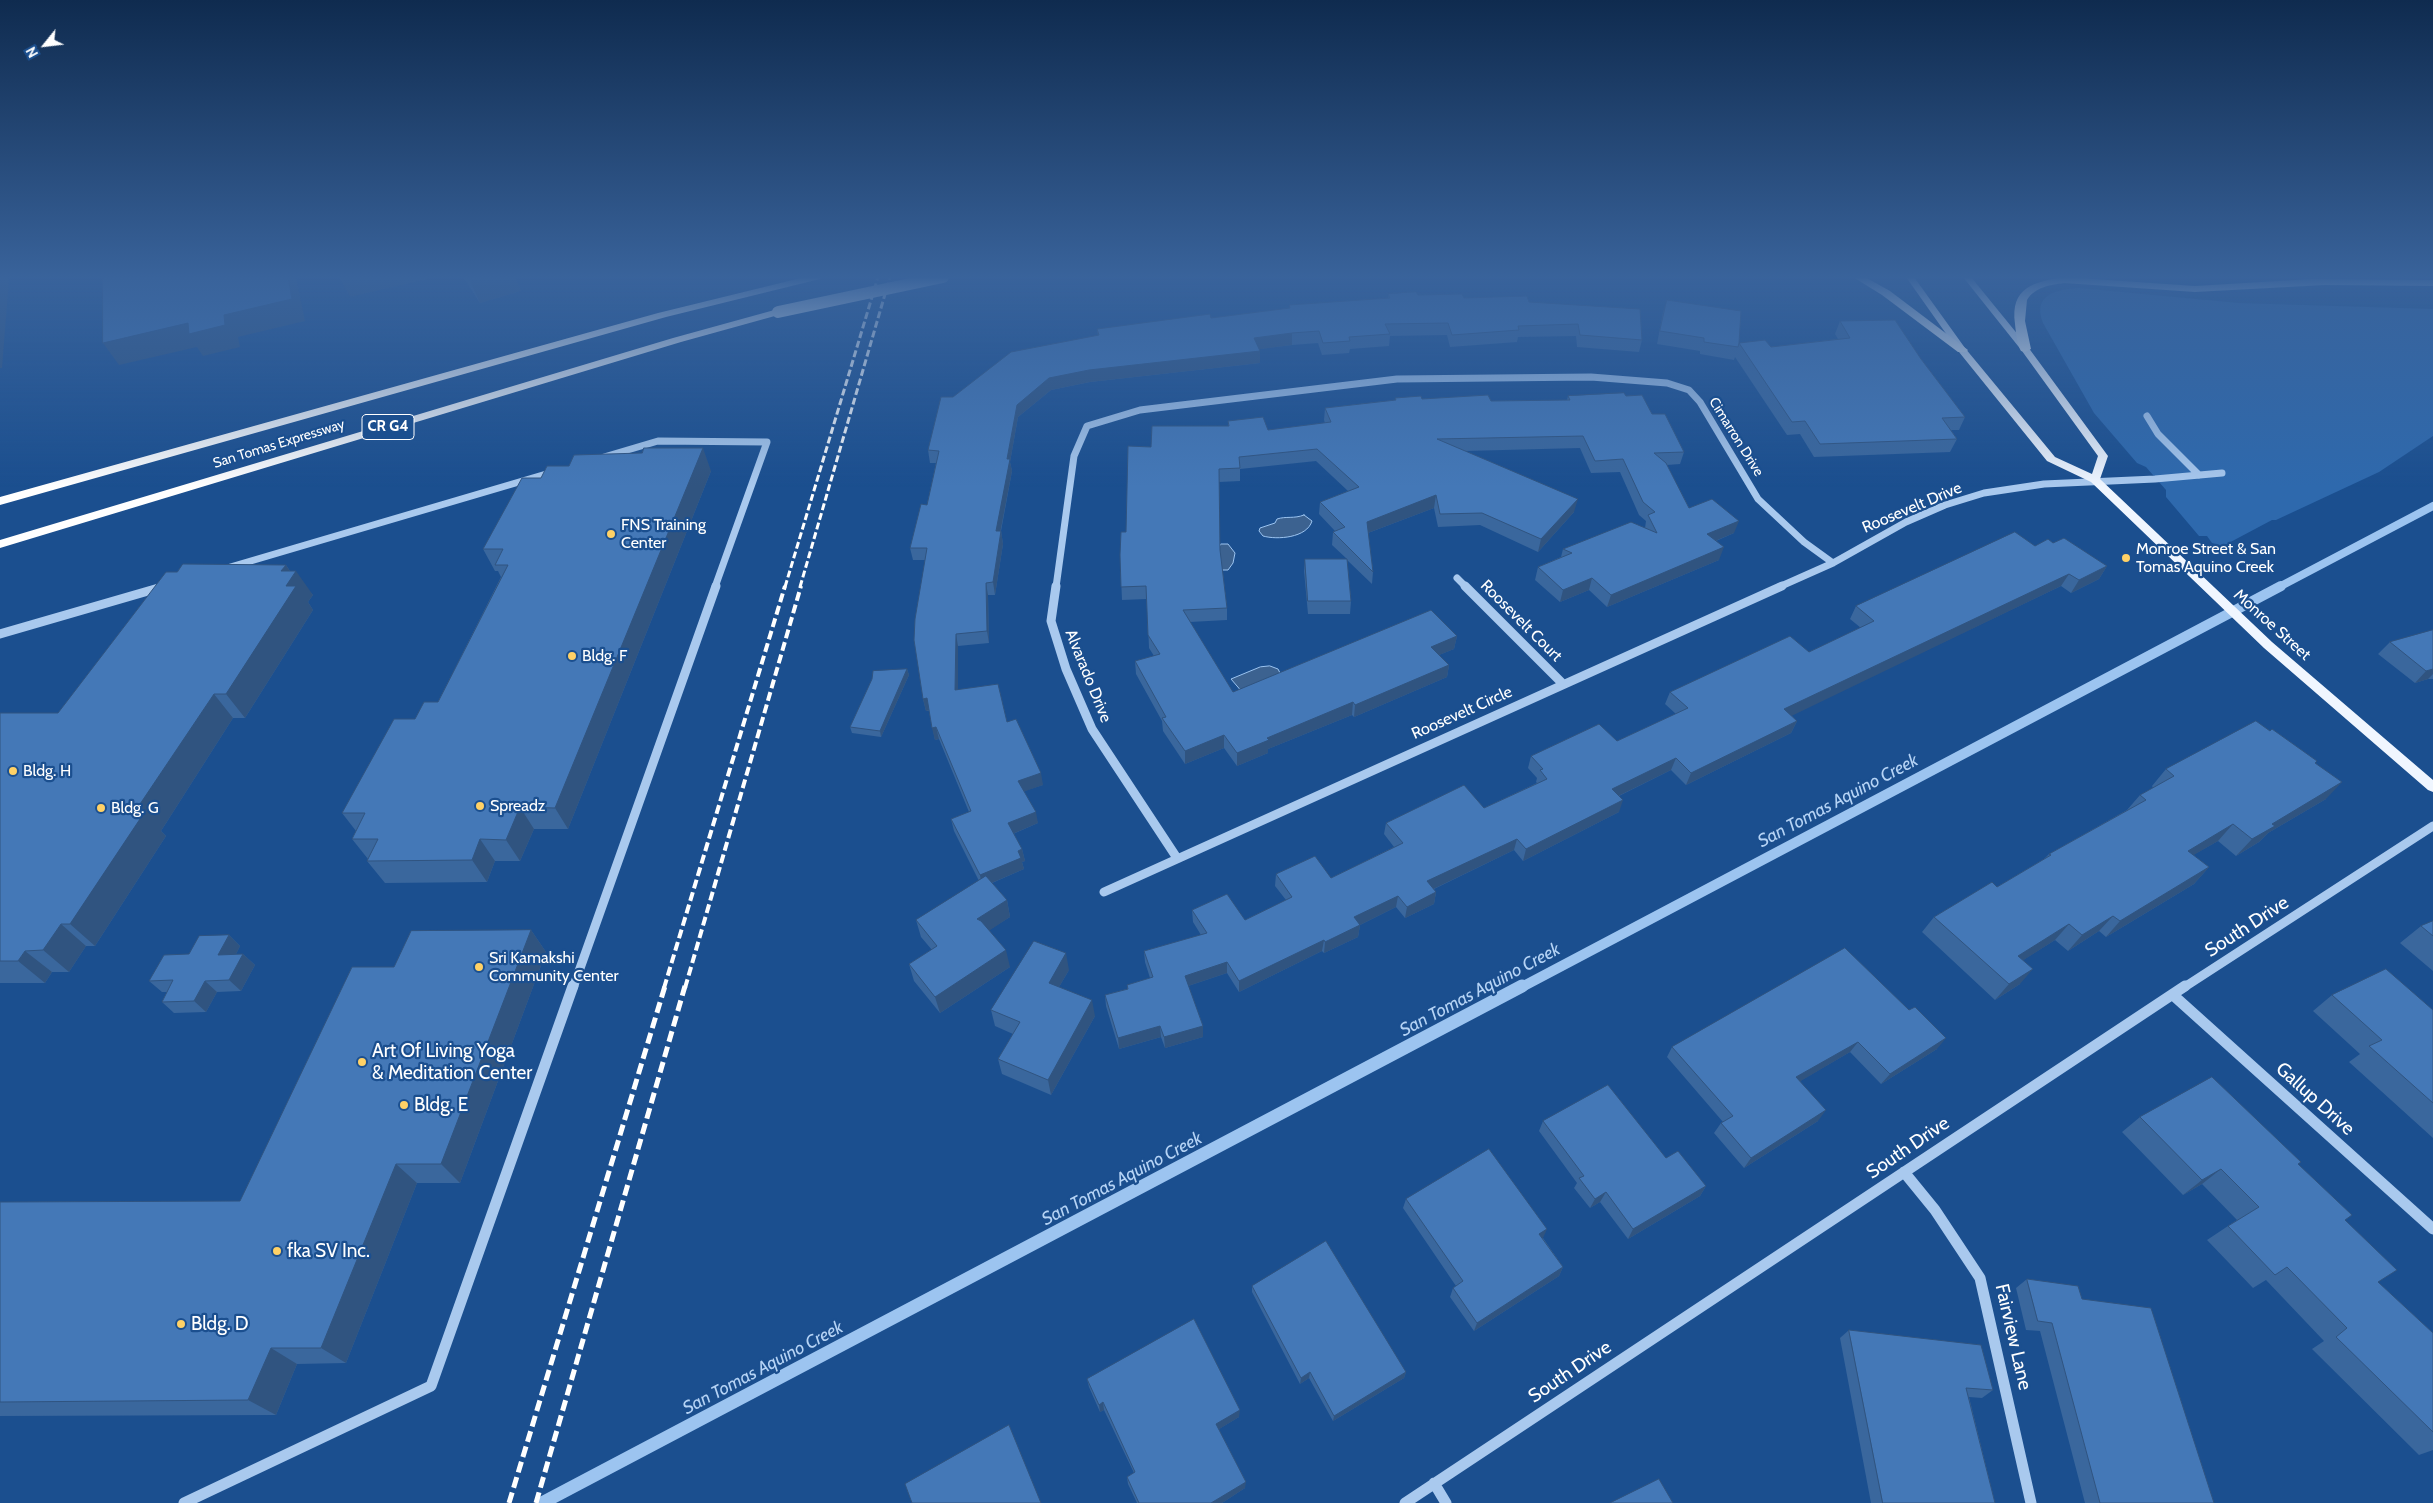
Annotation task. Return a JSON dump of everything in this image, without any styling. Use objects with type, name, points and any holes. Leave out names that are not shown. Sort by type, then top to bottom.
[{"type":"highway","name":"San Tomas Expressway","points":[[0,501],[548,347]]},
{"type":"highway","name":"San Tomas Expressway","points":[[0,544],[653,347]]},
{"type":"highway","points":[[1958,347],[1962,350]]},
{"type":"main road","name":"Monroe Street","points":[[1960,347],[2051,459],[2095,480],[2268,645],[2433,787]]},
{"type":"main road","points":[[2025,349],[2104,456],[2095,480]]},
{"type":"street","name":"Cimarron Drive","points":[[1087,426],[1140,410],[1397,379],[1591,377],[1667,383],[1689,390],[1700,402],[1758,498],[1804,542],[1833,562]]},
{"type":"street","points":[[2147,416],[2158,434],[2199,475]]},
{"type":"street","name":"Alvarado Drive","points":[[1087,426],[1074,456],[1051,621],[1066,669],[1092,729],[1177,858]]},
{"type":"street","points":[[184,1503],[431,1386],[766,442],[658,441],[593,460]]},
{"type":"street","points":[[216,571],[565,468]]},
{"type":"street","name":"Roosevelt Drive","points":[[1833,562],[1866,542],[1932,512],[1969,498],[2045,483],[2095,480],[2148,480],[2222,473]]},
{"type":"street","name":"Roosevelt Circle","points":[[1104,892],[1833,562]]},
{"type":"street","name":"Roosevelt Court","points":[[1457,578],[1563,684]]},
{"type":"street","points":[[0,634],[170,585]]},
{"type":"street","name":"South Drive","points":[[1404,1503],[2172,995],[2433,826]]},
{"type":"street","name":"Gallup Drive","points":[[2172,995],[2433,1229]]},
{"type":"street","name":"Fairview Lane","points":[[1904,1172],[1935,1210],[1980,1278],[2032,1503]]},
{"type":"street","points":[[1434,1483],[1446,1503]]},
{"type":"shaded area","points":[[2057,347],[2433,347],[2433,436],[2379,472],[2276,520],[2272,520],[2223,546],[2212,543],[2207,536],[2199,536],[2166,497],[2166,490],[2146,467],[2137,463],[2094,413]]},
{"type":"shaded area","points":[[1304,515],[1312,521],[1309,527],[1298,534],[1276,538],[1263,536],[1259,531],[1260,528],[1275,523],[1277,519]]},
{"type":"shaded area","points":[[1221,544],[1228,544],[1235,553],[1233,563],[1228,570],[1220,570],[1218,550]]},
{"type":"shaded area","points":[[1270,666],[1278,669],[1280,673],[1243,693],[1231,679],[1260,667]]},
{"type":"building","points":[[1036,347],[1258,347],[1260,351],[1089,370],[1049,378],[1017,405],[1007,459],[1010,459],[996,531],[1001,531],[993,582],[986,583],[987,631],[956,634],[955,690],[998,684],[1007,722],[1016,719],[1041,773],[1018,781],[1036,812],[1008,823],[1022,849],[1018,851],[1021,858],[980,875],[951,819],[971,811],[936,727],[932,728],[927,698],[923,699],[914,640],[915,619],[927,548],[910,548],[921,504],[927,505],[939,451],[928,450],[941,397],[953,397],[1011,352]]},
{"type":"building","points":[[1742,347],[1913,347],[1965,417],[1942,418],[1957,439],[1820,444],[1805,421],[1792,422]]},
{"type":"building","points":[[1624,393],[1626,396],[1642,395],[1652,414],[1665,414],[1684,452],[1654,453],[1666,463],[1689,508],[1712,499],[1739,521],[1707,534],[1724,547],[1611,595],[1592,578],[1563,590],[1538,567],[1572,553],[1563,549],[1631,522],[1657,533],[1648,515],[1655,512],[1643,502],[1623,459],[1595,461],[1583,436],[1437,439],[1578,499],[1541,539],[1482,513],[1440,514],[1436,495],[1367,522],[1373,572],[1333,532],[1345,527],[1320,502],[1359,487],[1317,449],[1239,457],[1240,468],[1219,469],[1220,550],[1227,608],[1183,610],[1233,692],[1431,610],[1457,636],[1431,647],[1449,665],[1355,705],[1353,702],[1267,738],[1269,740],[1237,753],[1224,735],[1185,751],[1162,718],[1166,717],[1135,661],[1160,654],[1148,635],[1146,586],[1121,587],[1121,532],[1126,532],[1128,446],[1151,447],[1152,426],[1229,426],[1228,421],[1263,417],[1268,430],[1331,422],[1325,408],[1396,400],[1395,398],[1421,396],[1422,399],[1488,395],[1491,401],[1570,400],[1568,396]]},
{"type":"building","name":"Bldg. F","points":[[644,448],[703,448],[555,808],[520,807],[506,840],[480,839],[472,860],[367,861],[378,839],[352,839],[365,813],[342,813],[394,719],[415,719],[424,702],[438,702],[508,565],[495,565],[503,549],[483,549],[522,478],[541,478],[547,466],[569,466],[574,455],[642,453]]},
{"type":"building","points":[[2015,532],[2035,546],[2048,539],[2053,543],[2064,538],[2107,566],[2079,580],[2069,574],[1784,709],[1797,721],[1691,773],[1676,758],[1612,789],[1623,800],[1526,849],[1517,839],[1427,881],[1436,892],[1407,907],[1398,896],[1354,917],[1360,925],[1325,942],[1324,940],[1239,981],[1227,962],[1185,976],[1203,1026],[1164,1037],[1160,1026],[1118,1038],[1105,995],[1128,989],[1127,985],[1153,977],[1144,951],[1207,933],[1192,910],[1227,894],[1245,920],[1292,897],[1276,874],[1315,856],[1331,878],[1403,843],[1386,823],[1464,785],[1484,808],[1547,779],[1540,770],[1543,769],[1531,756],[1599,724],[1617,741],[1688,708],[1670,692],[1790,636],[1809,652],[1874,621],[1856,606]]},
{"type":"building","points":[[1305,559],[1347,559],[1351,601],[1308,601]]},
{"type":"building","name":"Bldg. G","points":[[183,564],[286,565],[281,571],[296,571],[286,586],[296,586],[226,694],[214,694],[134,813],[144,813],[70,924],[61,924],[43,950],[25,951],[18,961],[0,961],[0,713],[58,713],[166,572],[177,572]]},
{"type":"building","points":[[2433,630],[2433,669],[2426,671],[2390,642]]},
{"type":"building","points":[[907,669],[880,731],[850,727],[872,679],[873,671]]},
{"type":"building","points":[[2256,721],[2270,731],[2272,729],[2317,761],[2315,763],[2342,782],[2272,824],[2275,826],[2252,839],[2233,824],[2188,851],[2209,867],[2120,921],[2113,916],[2082,935],[2069,924],[2018,956],[2033,969],[2009,984],[1934,917],[1992,882],[1997,887],[2051,855],[2049,854],[2146,800],[2140,795],[2174,776],[2166,769]]},
{"type":"building","points":[[986,876],[1007,900],[977,919],[981,921],[1006,950],[935,997],[909,964],[937,946],[916,920]]},
{"type":"building","points":[[2433,921],[2433,936],[2421,926]]},
{"type":"building","points":[[531,930],[441,1164],[396,1164],[321,1348],[271,1348],[248,1400],[0,1402],[0,1202],[240,1201],[352,967],[394,967],[411,931]]},
{"type":"building","points":[[229,935],[218,955],[243,954],[229,980],[205,981],[194,1001],[162,1002],[173,980],[149,981],[164,955],[189,954],[199,936]]},
{"type":"building","points":[[1034,941],[1066,953],[1049,983],[1092,1000],[1048,1080],[998,1059],[1020,1022],[991,1010]]},
{"type":"building","points":[[1845,948],[1909,1010],[1915,1007],[1946,1038],[1890,1074],[1858,1042],[1796,1077],[1826,1110],[1751,1158],[1721,1123],[1733,1116],[1672,1047]]},
{"type":"building","points":[[2386,969],[2433,1010],[2433,1103],[2369,1046],[2382,1040],[2332,995]]},
{"type":"building","points":[[2212,1077],[2301,1162],[2298,1164],[2352,1215],[2345,1220],[2397,1270],[2378,1282],[2433,1333],[2433,1432],[2336,1337],[2347,1328],[2287,1267],[2275,1275],[2228,1226],[2259,1207],[2221,1169],[2202,1180],[2140,1117]]},
{"type":"building","points":[[1608,1085],[1666,1158],[1678,1151],[1706,1186],[1633,1229],[1606,1192],[1595,1199],[1579,1178],[1584,1176],[1543,1121]]},
{"type":"building","points":[[1489,1149],[1547,1229],[1539,1234],[1563,1267],[1477,1323],[1453,1288],[1463,1281],[1406,1199]]},
{"type":"building","points":[[1326,1241],[1406,1372],[1334,1416],[1310,1372],[1301,1378],[1252,1286]]},
{"type":"building","points":[[2027,1279],[2078,1286],[2082,1299],[2151,1308],[2214,1503],[2100,1503],[2052,1323],[2038,1321]]},
{"type":"building","points":[[1194,1319],[1240,1410],[1216,1424],[1246,1482],[1211,1503],[1139,1503],[1127,1477],[1135,1472],[1103,1402],[1099,1405],[1087,1379]]},
{"type":"building","points":[[1849,1330],[1981,1345],[1993,1390],[1966,1388],[1995,1503],[1883,1503]]},
{"type":"building","points":[[1009,1425],[1041,1503],[912,1503],[905,1484]]},
{"type":"building","points":[[1659,1479],[1673,1503],[1610,1503]]},
{"type":"waterway","name":"San Tomas Aquino Creek","points":[[2279,587],[2433,506]]},
{"type":"waterway","name":"San Tomas Aquino Creek","points":[[1520,988],[2281,586]]},
{"type":"waterway","name":"San Tomas Aquino Creek","points":[[542,1503],[1522,986]]},
{"type":"railway","points":[[785,587],[857,347]]},
{"type":"railway","points":[[800,587],[870,347]]},
{"type":"railway","points":[[664,988],[785,586]]},
{"type":"railway","points":[[685,988],[801,586]]},
{"type":"railway","points":[[509,1503],[665,986]]},
{"type":"railway","points":[[536,1503],[685,986]]},
{"type":"place","name":"FNS Training Center","points":[[611,534]]},
{"type":"place","name":"Monroe Street & San Tomas Aquino Creek","points":[[2126,558]]},
{"type":"place","name":"Bldg. F","points":[[572,656]]},
{"type":"place","name":"Bldg. H","points":[[13,771]]},
{"type":"place","name":"Spreadz","points":[[480,806]]},
{"type":"place","name":"Bldg. G","points":[[101,808]]},
{"type":"place","name":"Sri Kamakshi Community Center","points":[[479,967]]},
{"type":"place","name":"Art Of Living Yoga & Meditation Center","points":[[362,1062]]},
{"type":"place","name":"Bldg. E","points":[[404,1105]]},
{"type":"place","name":"fka SV Inc.","points":[[277,1251]]},
{"type":"place","name":"Bldg. D","points":[[181,1324]]}]
